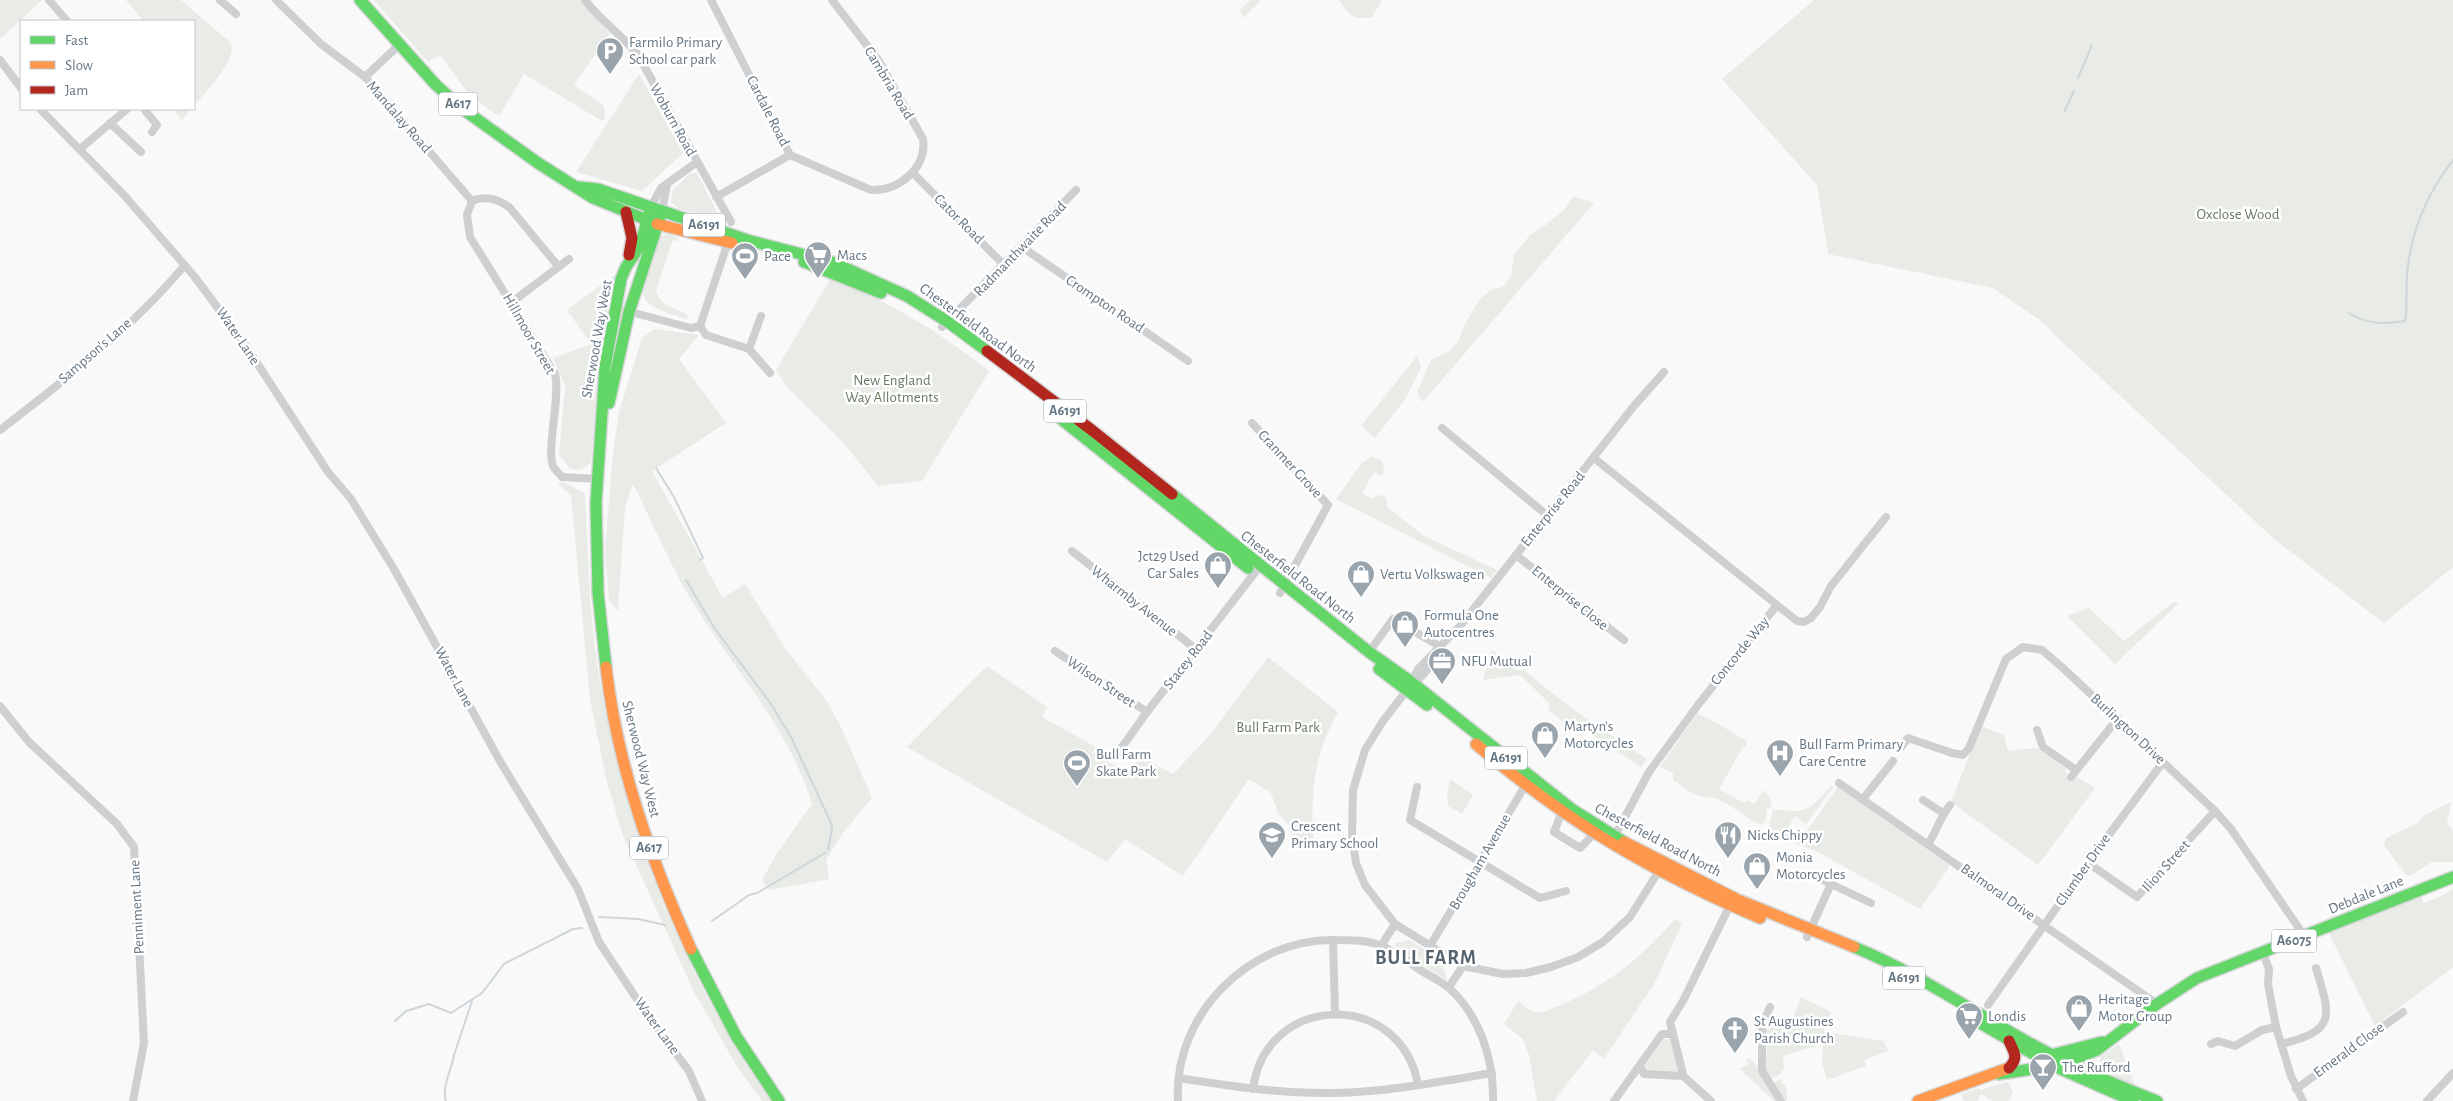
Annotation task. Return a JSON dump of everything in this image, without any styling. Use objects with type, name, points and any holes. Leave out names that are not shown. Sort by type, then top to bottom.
[{"type":"main road","name":"A617","points":[[360,0],[436,84],[464,110],[538,163],[576,186]]},
{"type":"main road","name":"Chesterfield Road North","points":[[576,186],[598,189],[656,209],[729,238]]},
{"type":"main road","name":"Chesterfield Road North","points":[[576,186],[593,198],[653,222],[832,262],[907,296],[1040,397],[1282,589],[1411,685]]},
{"type":"main road","name":"Sherwood Way West","points":[[603,421],[608,410],[629,312],[656,209]]},
{"type":"main road","name":"A617","points":[[626,212],[632,238],[627,266]]},
{"type":"main road","name":"Sherwood Way West","points":[[653,222],[627,266],[616,309],[600,408],[603,421],[596,516],[600,614],[610,700],[628,778],[651,854],[694,960],[732,1028],[779,1101]]},
{"type":"main road","name":"Chesterfield Road North","points":[[1282,589],[1411,685],[1466,736],[1527,782],[1586,819],[1612,841]]},
{"type":"main road","name":"Chesterfield Road North","points":[[1527,782],[1561,814],[1593,835],[1612,841],[1660,867],[1733,902],[1809,933],[1888,961],[1936,986],[2052,1060]]},
{"type":"main road","name":"Debdale Lane","points":[[2067,1061],[2097,1050],[2157,1004],[2197,978],[2453,877]]},
{"type":"main road","name":"Chesterfield Road North","points":[[1809,933],[1932,992],[2036,1058]]},
{"type":"main road","points":[[2004,1071],[2015,1062],[2016,1056],[2009,1041]]},
{"type":"main road","name":"Debdale Lane","points":[[2052,1060],[2107,1041]]},
{"type":"main road","points":[[2097,1050],[2092,1061],[2097,1076]]},
{"type":"main road","name":"A6075","points":[[1918,1101],[2036,1058],[2052,1060]]},
{"type":"main road","name":"A6075","points":[[2004,1071],[2052,1060]]},
{"type":"main road","name":"A6191","points":[[2052,1060],[2067,1061],[2097,1076],[2157,1101]]},
{"type":"main road","name":"A6191","points":[[2052,1060],[2133,1101]]},
{"type":"street","points":[[49,0],[66,20]]},
{"type":"street","points":[[220,0],[236,14]]},
{"type":"street","name":"Mandalay Road","points":[[276,0],[321,44],[365,77],[472,202]]},
{"type":"street","name":"Woburn Road","points":[[585,0],[608,25],[625,38],[638,55],[731,222]]},
{"type":"street","name":"Cardale Road","points":[[711,0],[790,155],[871,190],[883,189],[906,179],[913,173]]},
{"type":"street","name":"Cambria Road","points":[[832,0],[879,61],[922,139],[924,146],[919,163],[913,173]]},
{"type":"street","points":[[365,77],[400,44]]},
{"type":"street","points":[[0,60],[20,87]]},
{"type":"street","name":"Water Lane","points":[[41,110],[124,194],[206,291],[244,343],[328,472],[351,499],[372,530],[444,656],[501,764],[583,898],[590,924],[599,942],[650,1018],[689,1071],[702,1101]]},
{"type":"street","points":[[80,149],[126,110]]},
{"type":"street","points":[[145,110],[157,125],[152,132]]},
{"type":"street","points":[[110,124],[141,152]]},
{"type":"street","points":[[716,197],[790,155]]},
{"type":"street","points":[[656,209],[661,188],[667,185],[676,175],[697,162]]},
{"type":"street","name":"Cator Road","points":[[913,173],[1004,265]]},
{"type":"street","name":"Radmanthwaite Road","points":[[945,325],[1076,190]]},
{"type":"street","points":[[472,202],[478,198],[501,200],[510,208],[558,266]]},
{"type":"street","name":"Hillmoor Street","points":[[472,202],[468,208],[467,220],[470,237],[512,302],[554,374],[558,387],[552,453],[553,467],[562,477],[598,479]]},
{"type":"street","points":[[700,326],[729,238]]},
{"type":"street","name":"Crompton Road","points":[[1022,247],[1188,361]]},
{"type":"street","points":[[512,302],[569,259]]},
{"type":"street","name":"Sampson's Lane","points":[[0,430],[99,349],[184,266]]},
{"type":"street","points":[[616,309],[691,328],[700,326]]},
{"type":"street","points":[[749,349],[761,316]]},
{"type":"street","points":[[700,326],[706,335],[749,349],[770,373]]},
{"type":"street","name":"Enterprise Road","points":[[1660,867],[1630,917],[1603,942],[1578,957],[1552,968],[1526,973],[1503,974],[1463,966],[1395,924],[1365,886],[1356,863],[1352,836],[1353,790],[1365,750],[1383,721],[1411,685],[1426,660],[1441,647],[1548,516],[1634,406],[1664,372]]},
{"type":"street","name":"Cranmer Grove","points":[[1252,423],[1328,505],[1282,589]]},
{"type":"street","points":[[1442,428],[1548,516]]},
{"type":"street","name":"Concorde Way","points":[[1594,458],[1777,605],[1698,705],[1649,772],[1612,841]]},
{"type":"street","points":[[1777,605],[1797,621],[1811,618],[1820,607],[1831,586],[1886,518]]},
{"type":"street","name":"Wharmby Avenue","points":[[1072,551],[1197,650]]},
{"type":"street","name":"Enterprise Close","points":[[1516,555],[1624,640]]},
{"type":"street","name":"Stacey Road","points":[[1117,754],[1146,712],[1197,650],[1258,570]]},
{"type":"street","points":[[1369,652],[1393,619],[1441,647]]},
{"type":"street","name":"Burlington Drive","points":[[1902,746],[1908,738],[1952,754],[1963,755],[1966,752],[2006,659],[2023,647],[2042,650],[2118,718],[2215,811],[2231,829],[2305,937]]},
{"type":"street","name":"Wilson Street","points":[[1055,651],[1146,712]]},
{"type":"street","name":"Penniment Lane","points":[[0,706],[29,742],[117,824],[134,847],[144,1044],[133,1101]]},
{"type":"street","points":[[2037,730],[2043,747],[2074,773],[2118,718]]},
{"type":"street","points":[[1863,798],[1893,761]]},
{"type":"street","name":"Clumber Drive","points":[[1988,1005],[2088,863],[2163,762]]},
{"type":"street","name":"Brougham Avenue","points":[[1430,946],[1527,782]]},
{"type":"street","name":"Balmoral Drive","points":[[1838,783],[1863,798],[2157,1004]]},
{"type":"street","points":[[1417,787],[1410,820],[1540,898],[1566,891]]},
{"type":"street","points":[[1923,800],[1943,813]]},
{"type":"street","points":[[1928,844],[1937,831],[1943,813],[1950,805]]},
{"type":"street","name":"Ilion Street","points":[[2088,863],[2137,897],[2215,811]]},
{"type":"street","points":[[1561,814],[1554,832],[1580,848],[1593,835]]},
{"type":"street","points":[[1816,876],[1871,903]]},
{"type":"street","points":[[1809,933],[1830,884]]},
{"type":"street","points":[[1712,1101],[1682,1075],[1670,1022],[1733,902]]},
{"type":"street","points":[[1381,946],[1395,924]]},
{"type":"street","points":[[1333,940],[1335,1013]]},
{"type":"street","points":[[1178,1101],[1178,1078],[1190,1034],[1202,1012],[1230,979],[1261,958],[1281,949],[1312,941],[1333,940],[1357,941],[1381,946],[1449,987],[1470,1013],[1483,1039],[1492,1074],[1493,1101]]},
{"type":"street","points":[[2263,953],[2269,969],[2268,984],[2276,1027],[2296,1089],[2303,1101]]},
{"type":"street","points":[[1449,987],[1463,966]]},
{"type":"street","points":[[2281,1044],[2311,1035],[2322,1027],[2327,1009],[2318,986],[2316,968]]},
{"type":"street","points":[[1770,1007],[1762,1025],[1762,1071],[1781,1101]]},
{"type":"street","name":"Emerald Close","points":[[2296,1089],[2403,1012]]},
{"type":"street","points":[[1253,1089],[1258,1066],[1272,1043],[1294,1025],[1310,1018],[1335,1013],[1360,1017],[1389,1032],[1402,1046],[1411,1062],[1418,1085]]},
{"type":"street","points":[[2211,1044],[2218,1040],[2236,1046],[2262,1030],[2276,1027]]},
{"type":"street","points":[[1614,1101],[1662,1034],[1673,1034]]},
{"type":"street","points":[[1640,1066],[1644,1074],[1682,1075]]},
{"type":"street","points":[[2427,1101],[2453,1073]]},
{"type":"street","points":[[1178,1078],[1253,1089],[1335,1093],[1418,1085],[1492,1074]]},
{"type":"green space","points":[[0,0],[42,0],[20,20],[0,39]]},
{"type":"green space","points":[[126,0],[181,0],[231,43],[232,50],[225,67],[195,105],[195,20],[143,20]]},
{"type":"green space","points":[[374,0],[582,0],[610,33],[574,85],[604,106],[605,119],[602,121],[524,74],[499,116],[471,97],[440,55],[428,62]]},
{"type":"green space","points":[[1250,0],[1261,0],[1243,18],[1240,10]]},
{"type":"green space","points":[[1339,0],[1382,0],[1372,17],[1360,18],[1352,16]]},
{"type":"green space","name":"Oxclose Wood","points":[[1814,0],[2453,0],[2453,567],[2384,623],[2274,539],[2044,323],[1993,288],[1828,254],[1817,185],[1722,79]]},
{"type":"green space","points":[[639,74],[683,153],[642,191],[576,172]]},
{"type":"green space","points":[[174,110],[190,110],[182,120]]},
{"type":"green space","points":[[690,173],[697,173],[719,216],[718,219],[679,209],[671,202],[672,192]]},
{"type":"green space","points":[[1573,196],[1594,203],[1423,402],[1417,392],[1431,360],[1449,351],[1459,341],[1463,327],[1480,299],[1492,289],[1503,287],[1511,276],[1514,255],[1530,235],[1566,208]]},
{"type":"green space","points":[[667,234],[676,237],[680,241],[673,240],[656,291],[664,303],[687,314],[688,318],[686,319],[654,307],[645,299],[643,293],[659,237]]},
{"type":"green space","points":[[615,275],[601,346],[591,462],[579,470],[573,469],[569,468],[559,454],[565,386],[553,358],[591,344],[567,310]]},
{"type":"green space","name":"New England Way Allotments","points":[[831,278],[874,297],[914,319],[952,343],[989,371],[922,481],[878,486],[842,441],[786,386],[776,370]]},
{"type":"green space","points":[[654,329],[699,335],[679,359],[726,423],[652,471],[723,598],[745,584],[785,648],[826,700],[841,727],[872,798],[842,834],[826,860],[829,879],[769,890],[762,880],[777,853],[812,804],[790,751],[761,703],[688,594],[633,484],[625,507],[618,611],[609,601],[605,549],[613,452],[619,412],[642,338]]},
{"type":"green space","points":[[1417,356],[1421,367],[1406,398],[1375,438],[1361,426]]},
{"type":"green space","points":[[1372,456],[1382,461],[1384,470],[1382,476],[1374,472],[1362,493],[1372,499],[1380,495],[1385,496],[1388,508],[1424,536],[1497,570],[1491,578],[1336,499],[1362,463]]},
{"type":"green space","points":[[562,481],[585,494],[590,600],[597,663],[608,722],[622,780],[639,836],[659,892],[682,947],[738,1051],[771,1101],[762,1101],[738,1068],[694,992],[623,836],[607,783],[590,699],[571,495],[558,484]]},
{"type":"green space","points":[[2175,601],[2178,604],[2115,664],[2067,616],[2089,608],[2124,641]]},
{"type":"green space","points":[[1492,650],[1517,670],[1524,670],[1599,728],[1647,759],[1641,767],[1576,724],[1573,730],[1548,710],[1550,704],[1520,675],[1483,680]]},
{"type":"green space","name":"Bull Farm Park","points":[[1268,657],[1338,712],[1324,742],[1316,774],[1312,807],[1314,841],[1306,842],[1290,833],[1292,829],[1278,813],[1271,793],[1249,779],[1183,876],[1125,839],[1107,862],[907,747],[987,666],[1047,707],[1042,717],[1096,747],[1092,753],[1117,767],[1115,771],[1127,777],[1140,756],[1173,774],[1210,735]]},
{"type":"green space","points":[[1697,714],[1720,725],[1747,743],[1719,789],[1744,803],[1746,800],[1755,804],[1763,790],[1770,798],[1772,807],[1767,809],[1766,821],[1761,825],[1720,800],[1691,792],[1673,780],[1673,773],[1660,767]]},
{"type":"green space","points":[[1981,726],[2004,735],[2008,751],[2037,748],[2066,769],[2067,778],[2071,782],[2077,777],[2095,788],[2038,865],[1951,802]]},
{"type":"green space","points":[[1450,779],[1473,795],[1462,814],[1448,806],[1447,798]]},
{"type":"green space","points":[[1831,786],[1834,786],[1806,824],[1795,816],[1787,829],[1801,839],[1838,787],[1950,866],[1920,909],[1816,851],[1767,833],[1773,810],[1799,811],[1810,807]]},
{"type":"green space","points":[[2451,801],[2447,823],[2453,831],[2453,862],[2432,862],[2410,876],[2406,875],[2384,845],[2386,838],[2418,823],[2424,816]]},
{"type":"green space","points":[[2453,888],[2453,967],[2375,1026],[2328,931],[2420,893],[2423,903],[2442,896]]},
{"type":"green space","points":[[1675,919],[1682,924],[1654,984],[1604,1059],[1593,1050],[1554,1101],[1537,1101],[1529,1055],[1523,1039],[1504,1024],[1518,1001],[1534,1012],[1541,1012],[1595,988],[1610,979],[1637,957]]},
{"type":"green space","points":[[1409,940],[1441,960],[1447,980],[1396,950],[1395,943]]},
{"type":"green space","points":[[1801,997],[1831,1012],[1824,1032],[1884,1041],[1888,1051],[1864,1060],[1866,1066],[1827,1080],[1822,1063],[1823,1044],[1783,1056],[1784,1069],[1778,1076],[1770,1078],[1765,1070],[1767,1053],[1765,1020],[1788,1030]]},
{"type":"green space","points":[[1664,1039],[1671,1039],[1680,1072],[1678,1074],[1647,1072],[1645,1066]]},
{"type":"green space","points":[[2119,1044],[2135,1086],[2100,1068],[2100,1057]]},
{"type":"green space","points":[[1749,1058],[1756,1065],[1778,1101],[1774,1101],[1740,1069],[1748,1064],[1746,1061]]},
{"type":"green space","points":[[1780,1079],[1787,1089],[1787,1101],[1773,1084]]},
{"type":"green space","points":[[2008,1082],[2013,1093],[2008,1101],[1992,1101],[1981,1094],[1977,1101],[1964,1101],[1961,1094],[1979,1088],[1980,1090]]},
{"type":"waterway","points":[[2078,78],[2092,45]]},
{"type":"waterway","points":[[2064,112],[2074,91]]},
{"type":"waterway","points":[[2349,313],[2369,322],[2391,323],[2405,321],[2407,273],[2410,251],[2418,223],[2436,184],[2453,160]]},
{"type":"waterway","points":[[656,468],[674,497],[703,558],[700,560]]},
{"type":"waterway","points":[[686,580],[715,629],[771,704],[792,739],[831,823],[832,828],[828,850]]},
{"type":"waterway","points":[[712,921],[749,895],[757,893],[825,853]]},
{"type":"waterway","points":[[599,917],[638,919],[665,925]]},
{"type":"waterway","points":[[395,1021],[406,1011],[429,1004],[451,1013],[482,993],[504,964],[573,929],[582,928]]},
{"type":"waterway","points":[[446,1101],[447,1078],[472,1001]]},
{"type":"traffic: fast","points":[[360,0],[436,85],[464,110],[538,163],[593,198],[657,224]]},
{"type":"traffic: fast","points":[[579,187],[598,189],[662,211],[629,312],[609,403]]},
{"type":"traffic: fast","points":[[606,667],[598,593],[596,503],[605,367],[621,279],[626,267],[640,246],[651,207]]},
{"type":"traffic: fast","points":[[662,211],[747,240],[832,262],[907,296],[948,322],[987,351]]},
{"type":"traffic: fast","points":[[804,262],[881,293]]},
{"type":"traffic: fast","points":[[1051,411],[1248,568]]},
{"type":"traffic: fast","points":[[1172,494],[1369,652],[1410,681],[1573,810],[1624,842]]},
{"type":"traffic: fast","points":[[1379,669],[1427,705]]},
{"type":"traffic: fast","points":[[1999,1074],[2049,1066],[2097,1050],[2157,1004],[2197,978],[2453,877]]},
{"type":"traffic: fast","points":[[1854,947],[1878,957],[1923,981],[2050,1054],[2157,1101]]},
{"type":"traffic: fast","points":[[691,949],[736,1036],[779,1101]]},
{"type":"traffic: fast","points":[[1980,1023],[2054,1066],[2133,1101]]},
{"type":"traffic: fast","points":[[2051,1055],[2102,1042]]},
{"type":"traffic: slow","points":[[657,224],[732,243]]},
{"type":"traffic: slow","points":[[606,667],[611,704],[627,776],[649,847],[691,949]]},
{"type":"traffic: slow","points":[[1476,744],[1543,797],[1611,843],[1683,882],[1760,918]]},
{"type":"traffic: slow","points":[[1624,842],[1736,899],[1854,947]]},
{"type":"traffic: slow","points":[[1918,1101],[2006,1069]]},
{"type":"traffic: jam","points":[[626,212],[632,238],[629,255]]},
{"type":"traffic: jam","points":[[987,351],[1093,431],[1172,494]]},
{"type":"traffic: jam","points":[[2009,1041],[2015,1058],[2009,1068]]},
{"type":"place","name":"Farmilo Primary School car park","points":[[610,75]]},
{"type":"place","name":"Macs","points":[[818,279]]},
{"type":"place","name":"Pace","points":[[745,280]]},
{"type":"place","name":"Jct29 Used Car Sales","points":[[1218,589]]},
{"type":"place","name":"Vertu Volkswagen","points":[[1361,598]]},
{"type":"place","name":"Formula One Autocentres","points":[[1405,648]]},
{"type":"place","name":"NFU Mutual","points":[[1442,685]]},
{"type":"place","name":"Martyn's Motorcycles","points":[[1545,759]]},
{"type":"place","name":"Bull Farm Primary Care Centre","points":[[1780,777]]},
{"type":"place","name":"Bull Farm Skate Park","points":[[1077,787]]},
{"type":"place","name":"Crescent Primary School","points":[[1272,859]]},
{"type":"place","name":"Nicks Chippy","points":[[1728,859]]},
{"type":"place","name":"Monia Motorcycles","points":[[1757,890]]},
{"type":"place","name":"Heritage Motor Group","points":[[2079,1032]]},
{"type":"place","name":"Londis","points":[[1969,1040]]},
{"type":"place","name":"St Augustines Parish Church","points":[[1735,1054]]},
{"type":"place","name":"The Rufford","points":[[2043,1091]]},
{"type":"district","name":"BULL FARM","points":[[1426,958]]}]
